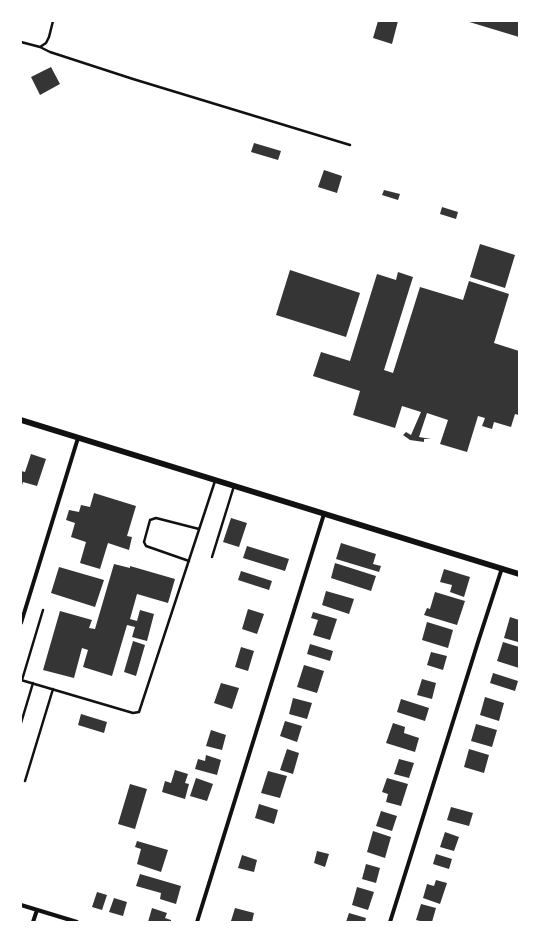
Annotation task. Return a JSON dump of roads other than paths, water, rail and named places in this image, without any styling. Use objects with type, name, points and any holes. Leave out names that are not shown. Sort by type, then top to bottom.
[{"type":"street","points":[[21,420],[519,574]]},
{"type":"street","points":[[21,623],[78,438]]},
{"type":"street","points":[[197,922],[324,514]]},
{"type":"street","points":[[390,922],[502,568]]},
{"type":"street","points":[[21,905],[77,922]]},
{"type":"street","points":[[33,922],[37,910]]},
{"type":"lane","points":[[40,47],[49,37],[53,21]]},
{"type":"lane","points":[[21,42],[40,47],[50,52],[132,79],[350,145]]},
{"type":"lane","points":[[43,610],[22,680],[133,713],[139,712],[215,480]]},
{"type":"lane","points":[[212,557],[234,486]]},
{"type":"lane","points":[[189,561],[146,546],[144,542],[150,520],[156,518],[199,529]]},
{"type":"lane","points":[[21,723],[33,683]]},
{"type":"lane","points":[[25,781],[53,689]]}]
